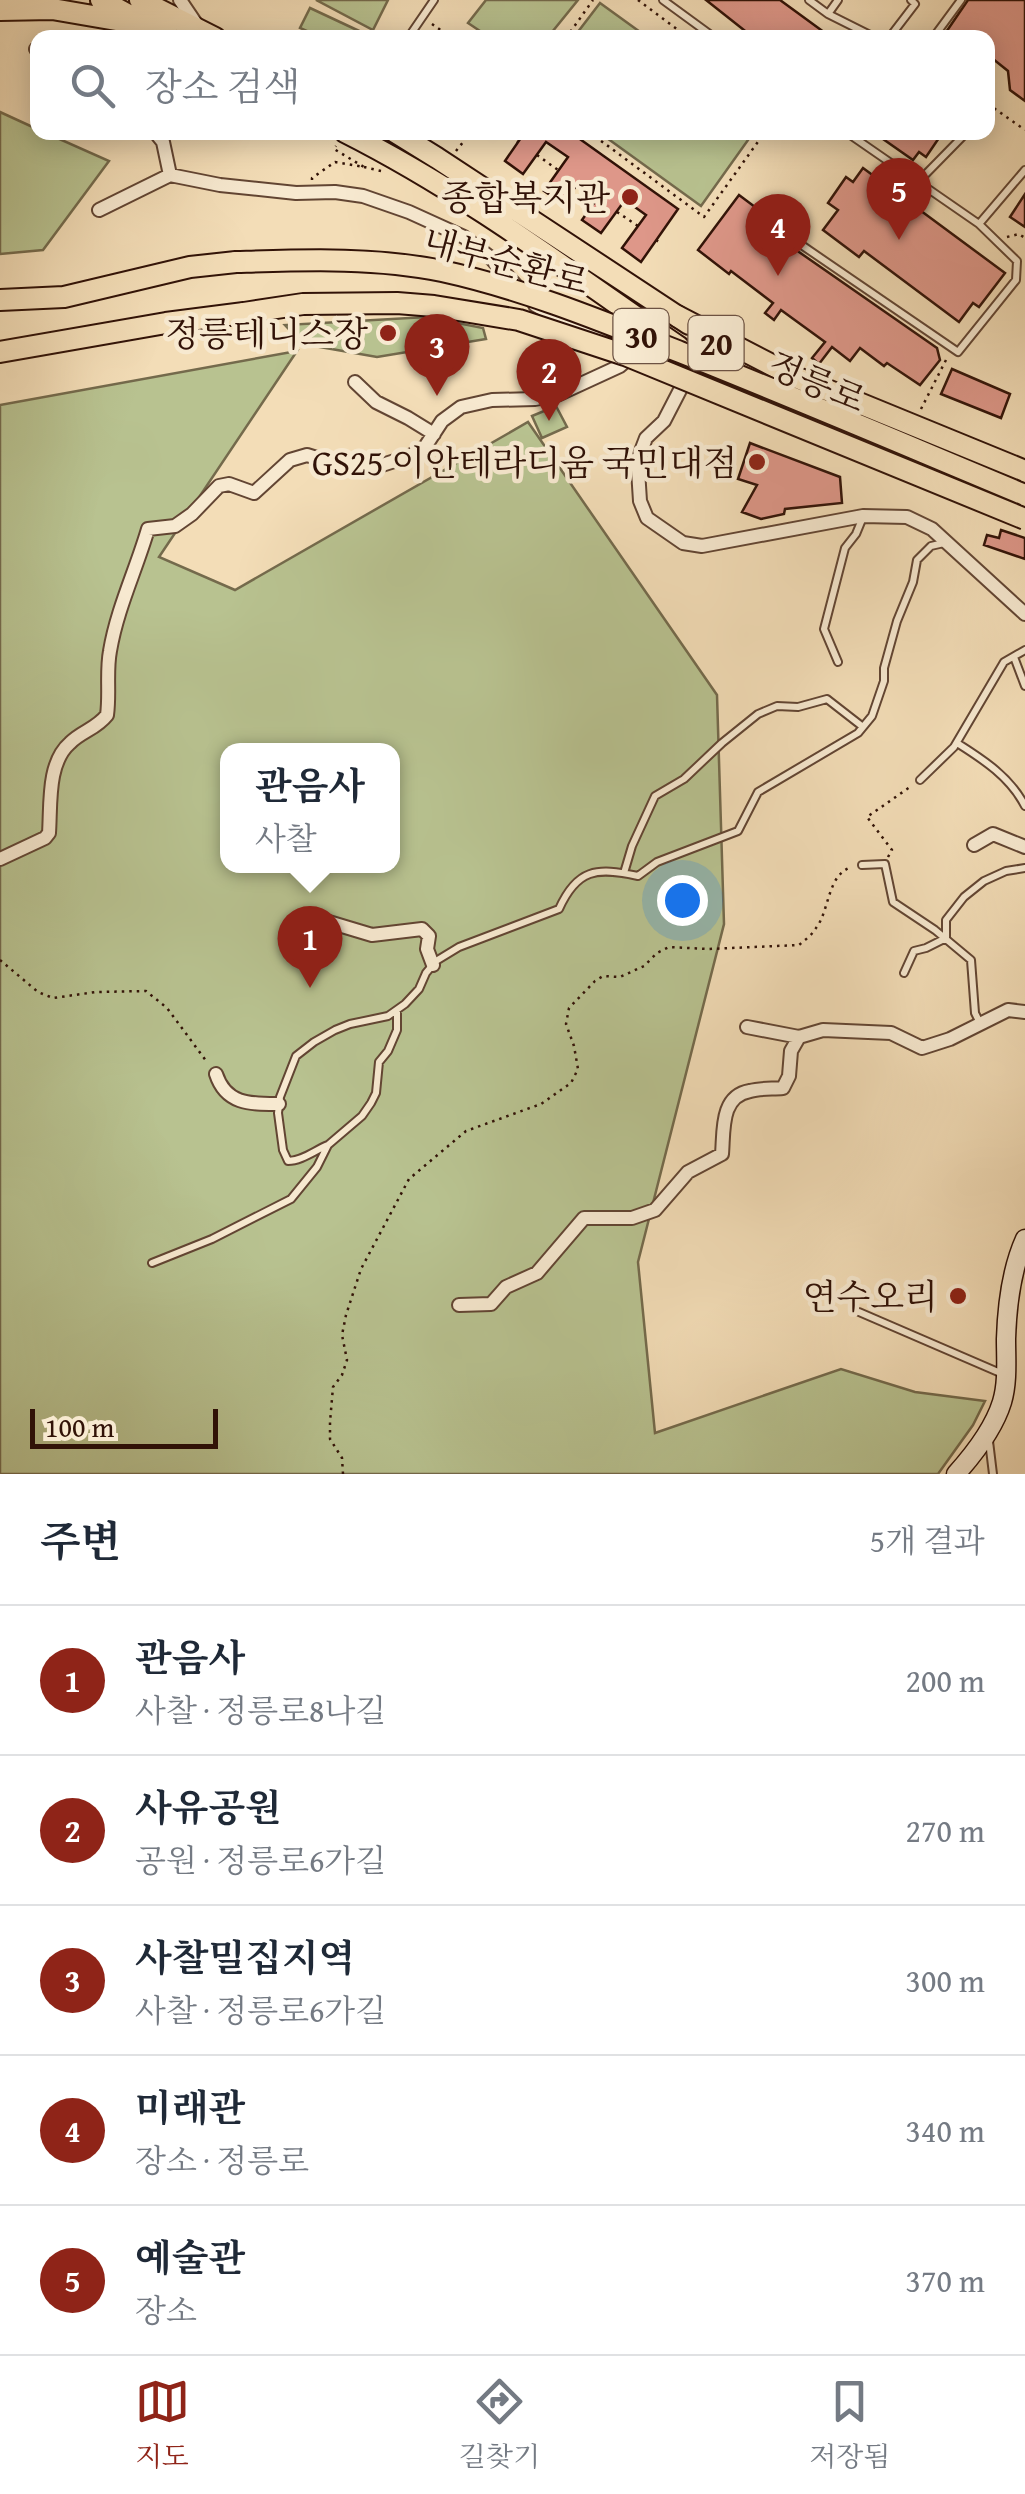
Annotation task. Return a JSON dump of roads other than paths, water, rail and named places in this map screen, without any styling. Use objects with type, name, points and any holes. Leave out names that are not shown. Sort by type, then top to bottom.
[{"type":"main road","points":[[100,0],[150,26]]},
{"type":"main road","points":[[140,0],[200,30]]},
{"type":"main road","points":[[164,0],[177,19]]},
{"type":"main road","points":[[0,10],[52,8],[150,26],[177,19]]},
{"type":"main road","name":"정릉로","points":[[408,140],[756,367],[926,434],[989,450]]},
{"type":"main road","name":"정릉로","points":[[340,141],[429,178],[491,216],[696,359],[748,388],[1025,506]]},
{"type":"main road","name":"내부순환로","points":[[0,300],[64,297],[190,266],[236,262],[321,260],[439,271],[537,297],[732,372],[1025,495]]},
{"type":"main road","name":"내부순환로","points":[[0,352],[303,304],[434,306],[519,320],[625,355],[1025,518]]},
{"type":"main road","points":[[677,316],[793,376],[1025,468]]},
{"type":"main road","name":"정릉로","points":[[677,316],[1025,468]]},
{"type":"main road","name":"정릉로","points":[[847,405],[924,422]]},
{"type":"main road","points":[[858,434],[1025,518]]},
{"type":"main road","points":[[956,1474],[1001,1406],[1013,1275],[1025,1240]]},
{"type":"street","points":[[161,140],[170,175]]},
{"type":"street","points":[[99,210],[170,175],[220,185],[364,196],[409,212],[464,237],[491,258],[538,307],[551,314],[696,359],[664,421],[646,438],[638,459],[642,508],[653,524],[683,543],[702,546],[863,516],[906,517],[932,529],[1025,614]]},
{"type":"street","points":[[0,858],[50,833],[57,756],[107,715],[109,654],[120,608],[148,529],[175,526],[219,486],[229,484],[254,493],[290,460],[308,455],[339,465],[379,466],[410,456],[425,447],[442,421],[462,407],[492,400],[557,395],[620,366],[644,346]]},
{"type":"street","points":[[356,382],[376,402],[434,434]]},
{"type":"street","points":[[974,845],[994,834],[1025,848]]},
{"type":"street","points":[[297,919],[322,920],[372,935],[422,928],[429,936],[433,965]]},
{"type":"street","points":[[747,1027],[799,1037],[823,1030],[890,1033],[922,1048],[950,1039],[1008,1010],[1025,1012]]},
{"type":"street","points":[[459,1304],[491,1304],[506,1287],[538,1272],[584,1218],[632,1218],[655,1210],[688,1172],[722,1154],[724,1113],[737,1096],[749,1090],[784,1088],[791,1051],[799,1037]]},
{"type":"street","points":[[216,1074],[221,1089],[238,1100],[279,1104]]},
{"type":"lane","points":[[413,30],[434,0]]},
{"type":"lane","points":[[663,0],[703,30]]},
{"type":"lane","points":[[809,0],[860,30]]},
{"type":"lane","points":[[828,14],[838,0]]},
{"type":"lane","points":[[898,30],[915,4],[910,0]]},
{"type":"lane","points":[[939,30],[961,0]]},
{"type":"lane","points":[[803,246],[958,352],[1016,280],[1017,261],[979,224],[858,140]]},
{"type":"lane","points":[[918,182],[959,140]]},
{"type":"lane","points":[[979,224],[1025,170]]},
{"type":"lane","points":[[838,662],[824,629],[845,548],[863,516]]},
{"type":"lane","points":[[397,1010],[397,1030],[379,1062],[376,1093],[362,1116],[328,1144],[297,1161],[288,1161],[283,1150],[279,1104],[296,1056],[314,1042],[350,1024],[388,1016],[419,989],[433,965],[459,947],[559,910],[572,884],[587,874],[638,876],[657,862],[738,831],[758,792],[858,733],[872,716],[879,696],[893,634],[918,560],[931,546],[945,542]]},
{"type":"lane","points":[[920,780],[957,744],[1004,662],[1025,650]]},
{"type":"lane","points":[[1014,657],[1025,686]]},
{"type":"lane","points":[[624,873],[656,796],[684,779],[758,714],[777,706],[798,707],[827,699],[863,727]]},
{"type":"lane","points":[[957,744],[1006,779],[1025,806]]},
{"type":"lane","points":[[862,864],[885,864],[893,902],[971,960],[980,1024]]},
{"type":"lane","points":[[946,938],[946,920],[964,897],[984,881],[1025,868]]},
{"type":"lane","points":[[904,973],[914,951],[946,938]]},
{"type":"lane","points":[[152,1263],[212,1240],[291,1199],[317,1167],[328,1144]]},
{"type":"lane","points":[[859,1312],[1006,1375]]},
{"type":"lane","points":[[986,1433],[993,1474]]},
{"type":"place","name":"종합복지관","points":[[630,197]]},
{"type":"place","name":"예술관","points":[[899,240]]},
{"type":"place","name":"미래관","points":[[778,276]]},
{"type":"place","name":"정릉테니스장","points":[[388,333]]},
{"type":"place","name":"사찰밀집지역","points":[[437,396]]},
{"type":"place","name":"사유공원","points":[[549,421]]},
{"type":"place","name":"GS25 이안테라디움 국민대점","points":[[757,462]]},
{"type":"place","name":"관음사","points":[[310,988]]},
{"type":"place","name":"연수오리","points":[[958,1296]]}]
